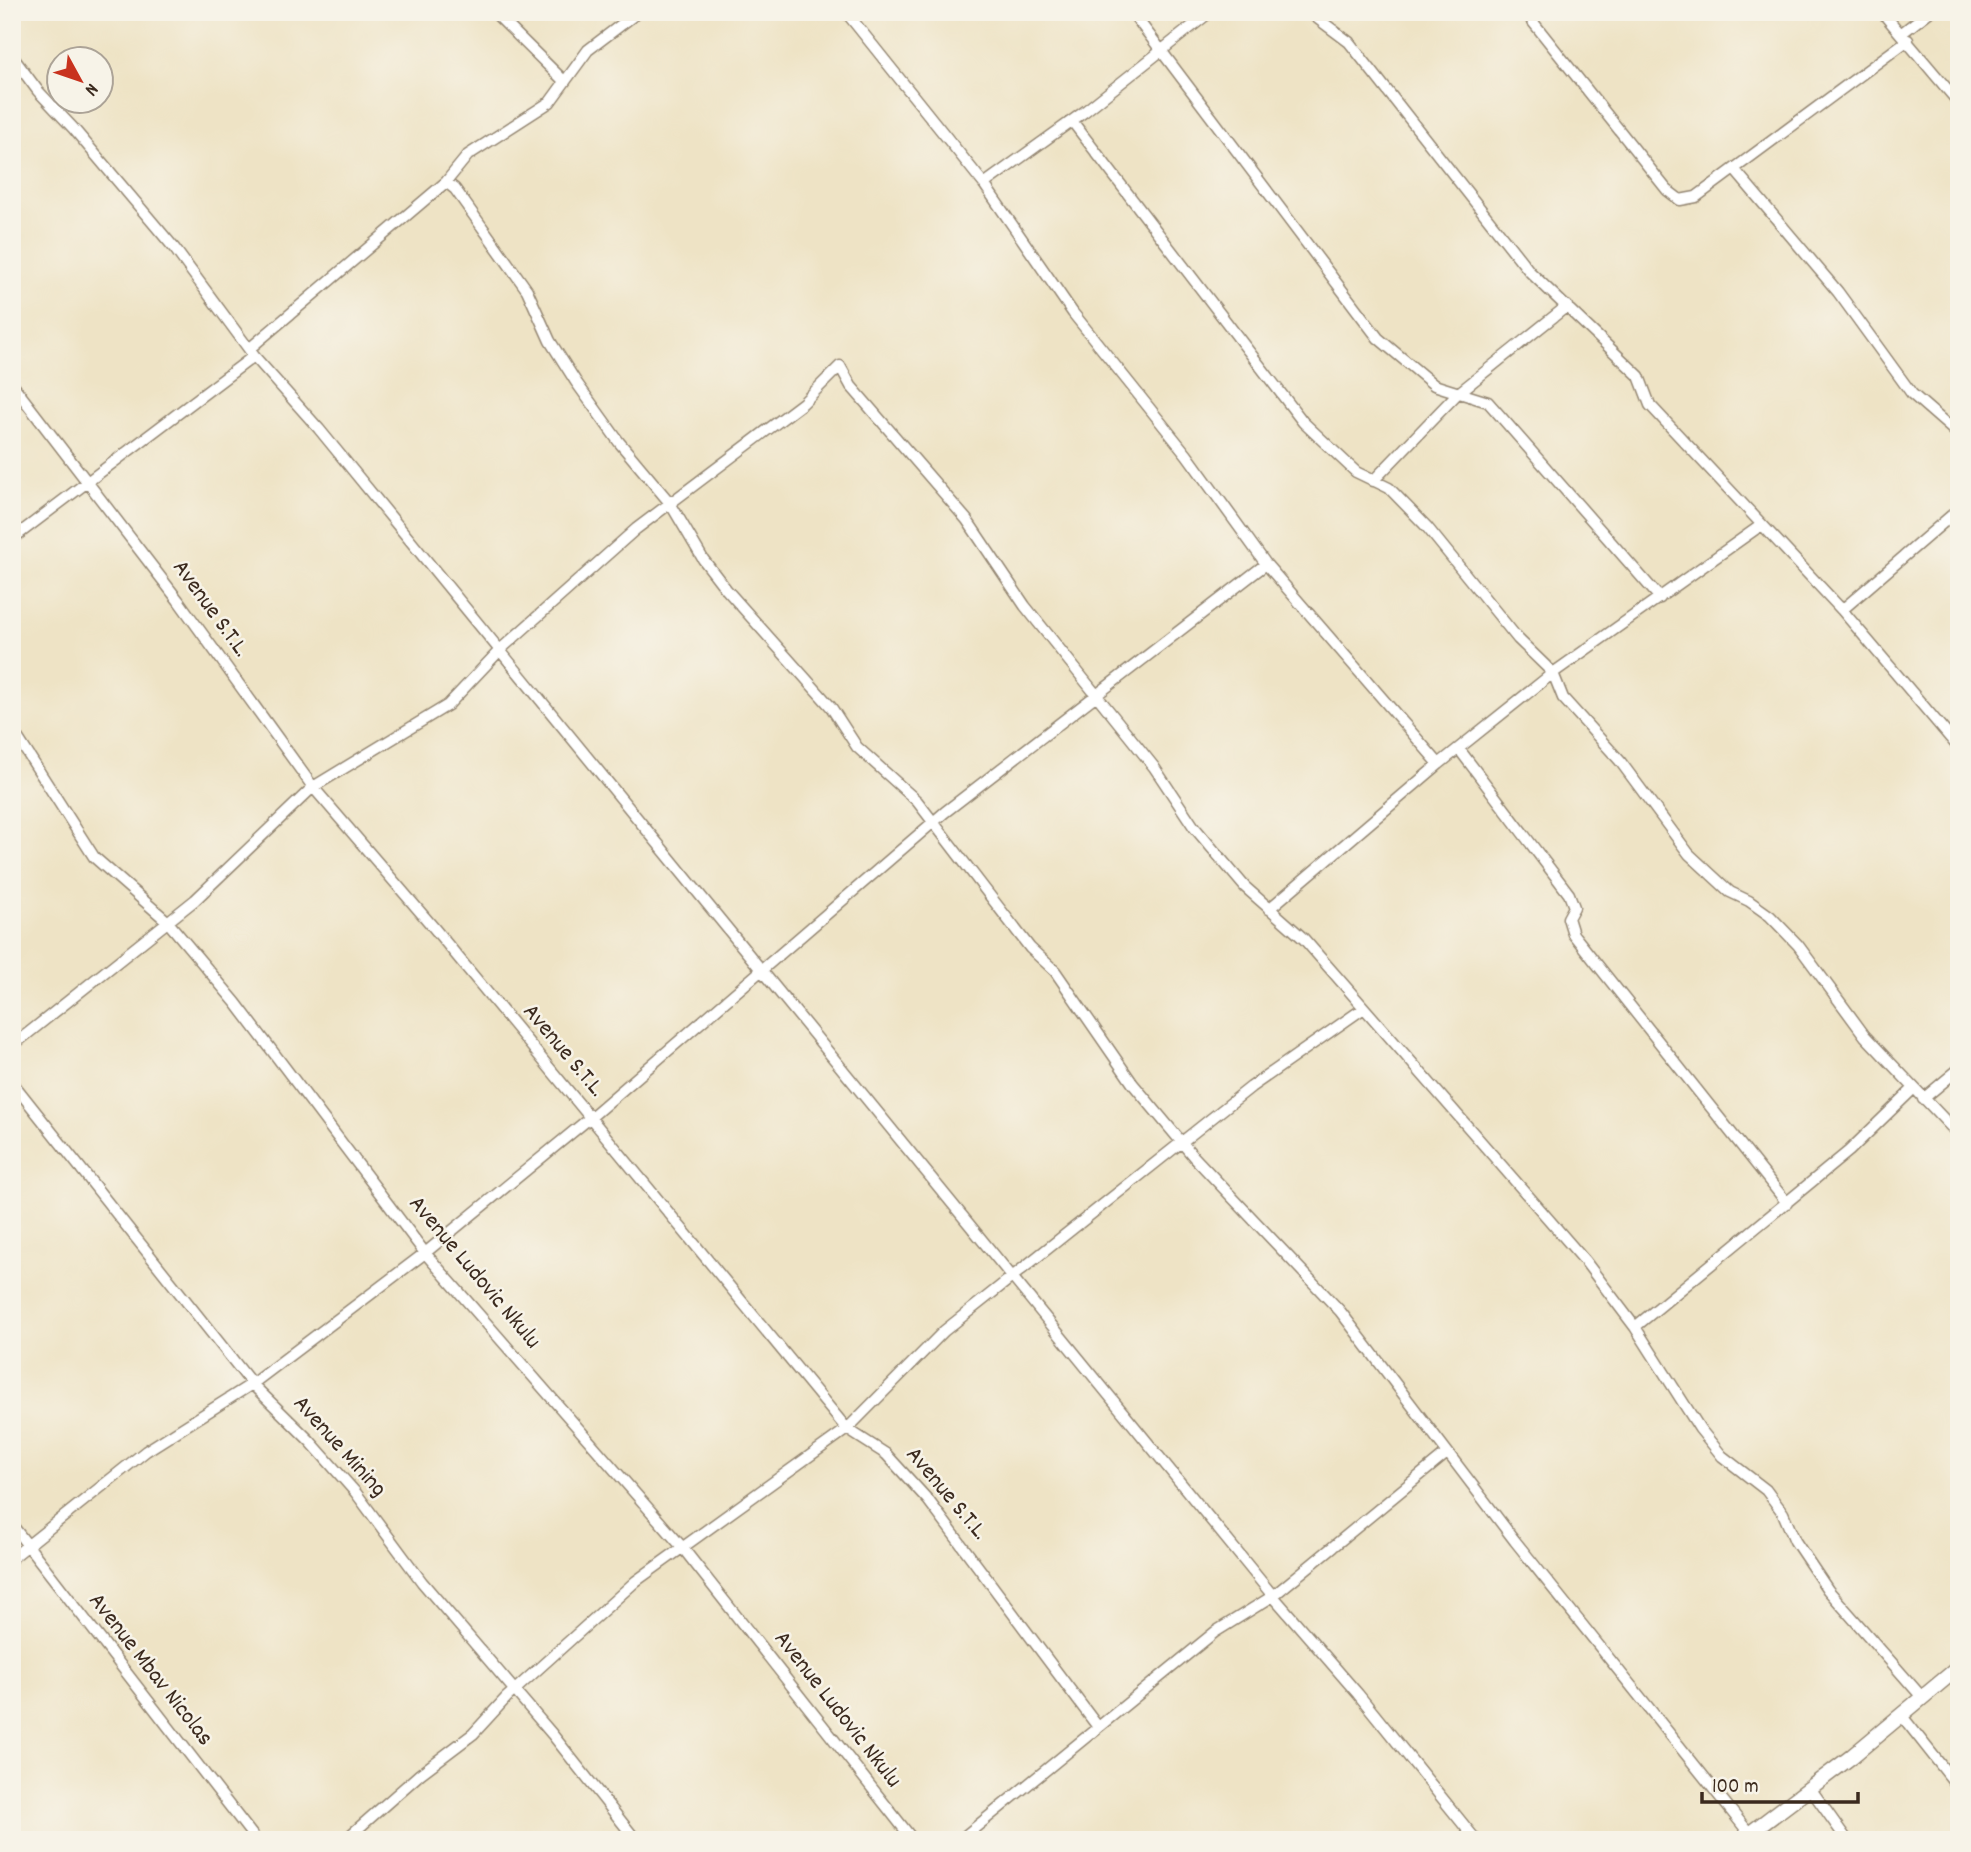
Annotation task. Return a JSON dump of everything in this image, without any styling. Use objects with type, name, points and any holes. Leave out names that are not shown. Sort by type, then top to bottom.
[{"type":"street","points":[[12,16],[17,12]]},
{"type":"street","points":[[494,12],[564,80]]},
{"type":"street","points":[[12,539],[251,352],[446,182],[468,155],[550,102],[588,50],[638,12]]},
{"type":"street","points":[[846,12],[984,184],[1079,321],[1187,455],[1266,564],[1439,764]]},
{"type":"street","points":[[1132,12],[1378,338],[1434,386],[1456,395],[1480,398],[1488,402],[1660,598]]},
{"type":"street","points":[[984,184],[1072,121],[1210,12]]},
{"type":"street","points":[[1309,12],[1349,42],[1530,272],[1639,376],[1650,405],[1760,526],[1842,610],[1959,748]]},
{"type":"street","points":[[1525,12],[1667,190],[1680,200],[1696,197],[1734,169],[1905,36],[1929,12]]},
{"type":"street","points":[[1882,12],[1959,103]]},
{"type":"street","points":[[12,55],[38,91],[73,128],[174,249],[251,352],[319,429],[501,649],[1273,1596],[1358,1694],[1476,1840]]},
{"type":"street","points":[[1072,121],[1303,422],[1340,459],[1373,481],[1389,488],[1405,504],[1518,639],[1553,673],[1563,698],[1632,775],[1689,855],[1730,892],[1770,916],[1798,945],[1819,970],[1859,1029],[1959,1135]]},
{"type":"street","points":[[1734,169],[1838,292],[1912,394],[1959,435]]},
{"type":"street","points":[[446,182],[455,189],[527,290],[550,341],[576,382],[619,442],[670,503],[726,589],[831,707],[858,747],[917,800],[1030,948],[1055,971],[1133,1084],[1182,1142],[1340,1311],[1745,1837],[1902,1716],[1921,1696],[1959,1667]]},
{"type":"street","points":[[1373,481],[1456,395],[1567,306]]},
{"type":"street","points":[[12,1046],[195,900],[313,788],[448,705],[501,649],[636,529],[803,403],[840,366],[862,400],[967,520],[1025,606],[1154,767],[1194,827],[1245,887],[1304,939],[1585,1261],[1635,1327],[1700,1429],[1722,1456],[1766,1490],[1828,1590],[1921,1696]]},
{"type":"street","name":"Avenue S.T.L.","points":[[12,384],[88,481],[313,788],[591,1117],[847,1429],[886,1454],[928,1500],[1098,1727]]},
{"type":"street","points":[[1842,610],[1959,509]]},
{"type":"street","points":[[1269,909],[1439,764],[1553,673],[1760,526]]},
{"type":"street","points":[[12,1558],[146,1451],[251,1384],[425,1253],[591,1117],[932,823],[1266,564]]},
{"type":"street","name":"Avenue Ludovic Nkulu","points":[[12,729],[94,857],[167,920],[298,1082],[425,1253],[682,1547],[913,1840]]},
{"type":"street","points":[[1458,749],[1569,894],[1574,907],[1568,918],[1573,934],[1787,1203]]},
{"type":"street","points":[[348,1839],[421,1774],[473,1734],[515,1690],[636,1581],[847,1429],[944,1331],[1251,1087],[1364,1008]]},
{"type":"street","points":[[1923,1099],[1959,1069]]},
{"type":"street","name":"Avenue Mining","points":[[12,1082],[251,1384],[310,1441],[346,1483],[422,1582],[515,1690],[636,1840]]},
{"type":"street","points":[[1635,1327],[1849,1151],[1913,1088]]},
{"type":"street","points":[[960,1840],[1215,1632],[1273,1596],[1447,1453]]},
{"type":"street","name":"Avenue Mbav Nicolas","points":[[12,1525],[256,1840]]},
{"type":"street","points":[[1902,1716],[1959,1788]]},
{"type":"street","points":[[1810,1788],[1847,1840]]}]
